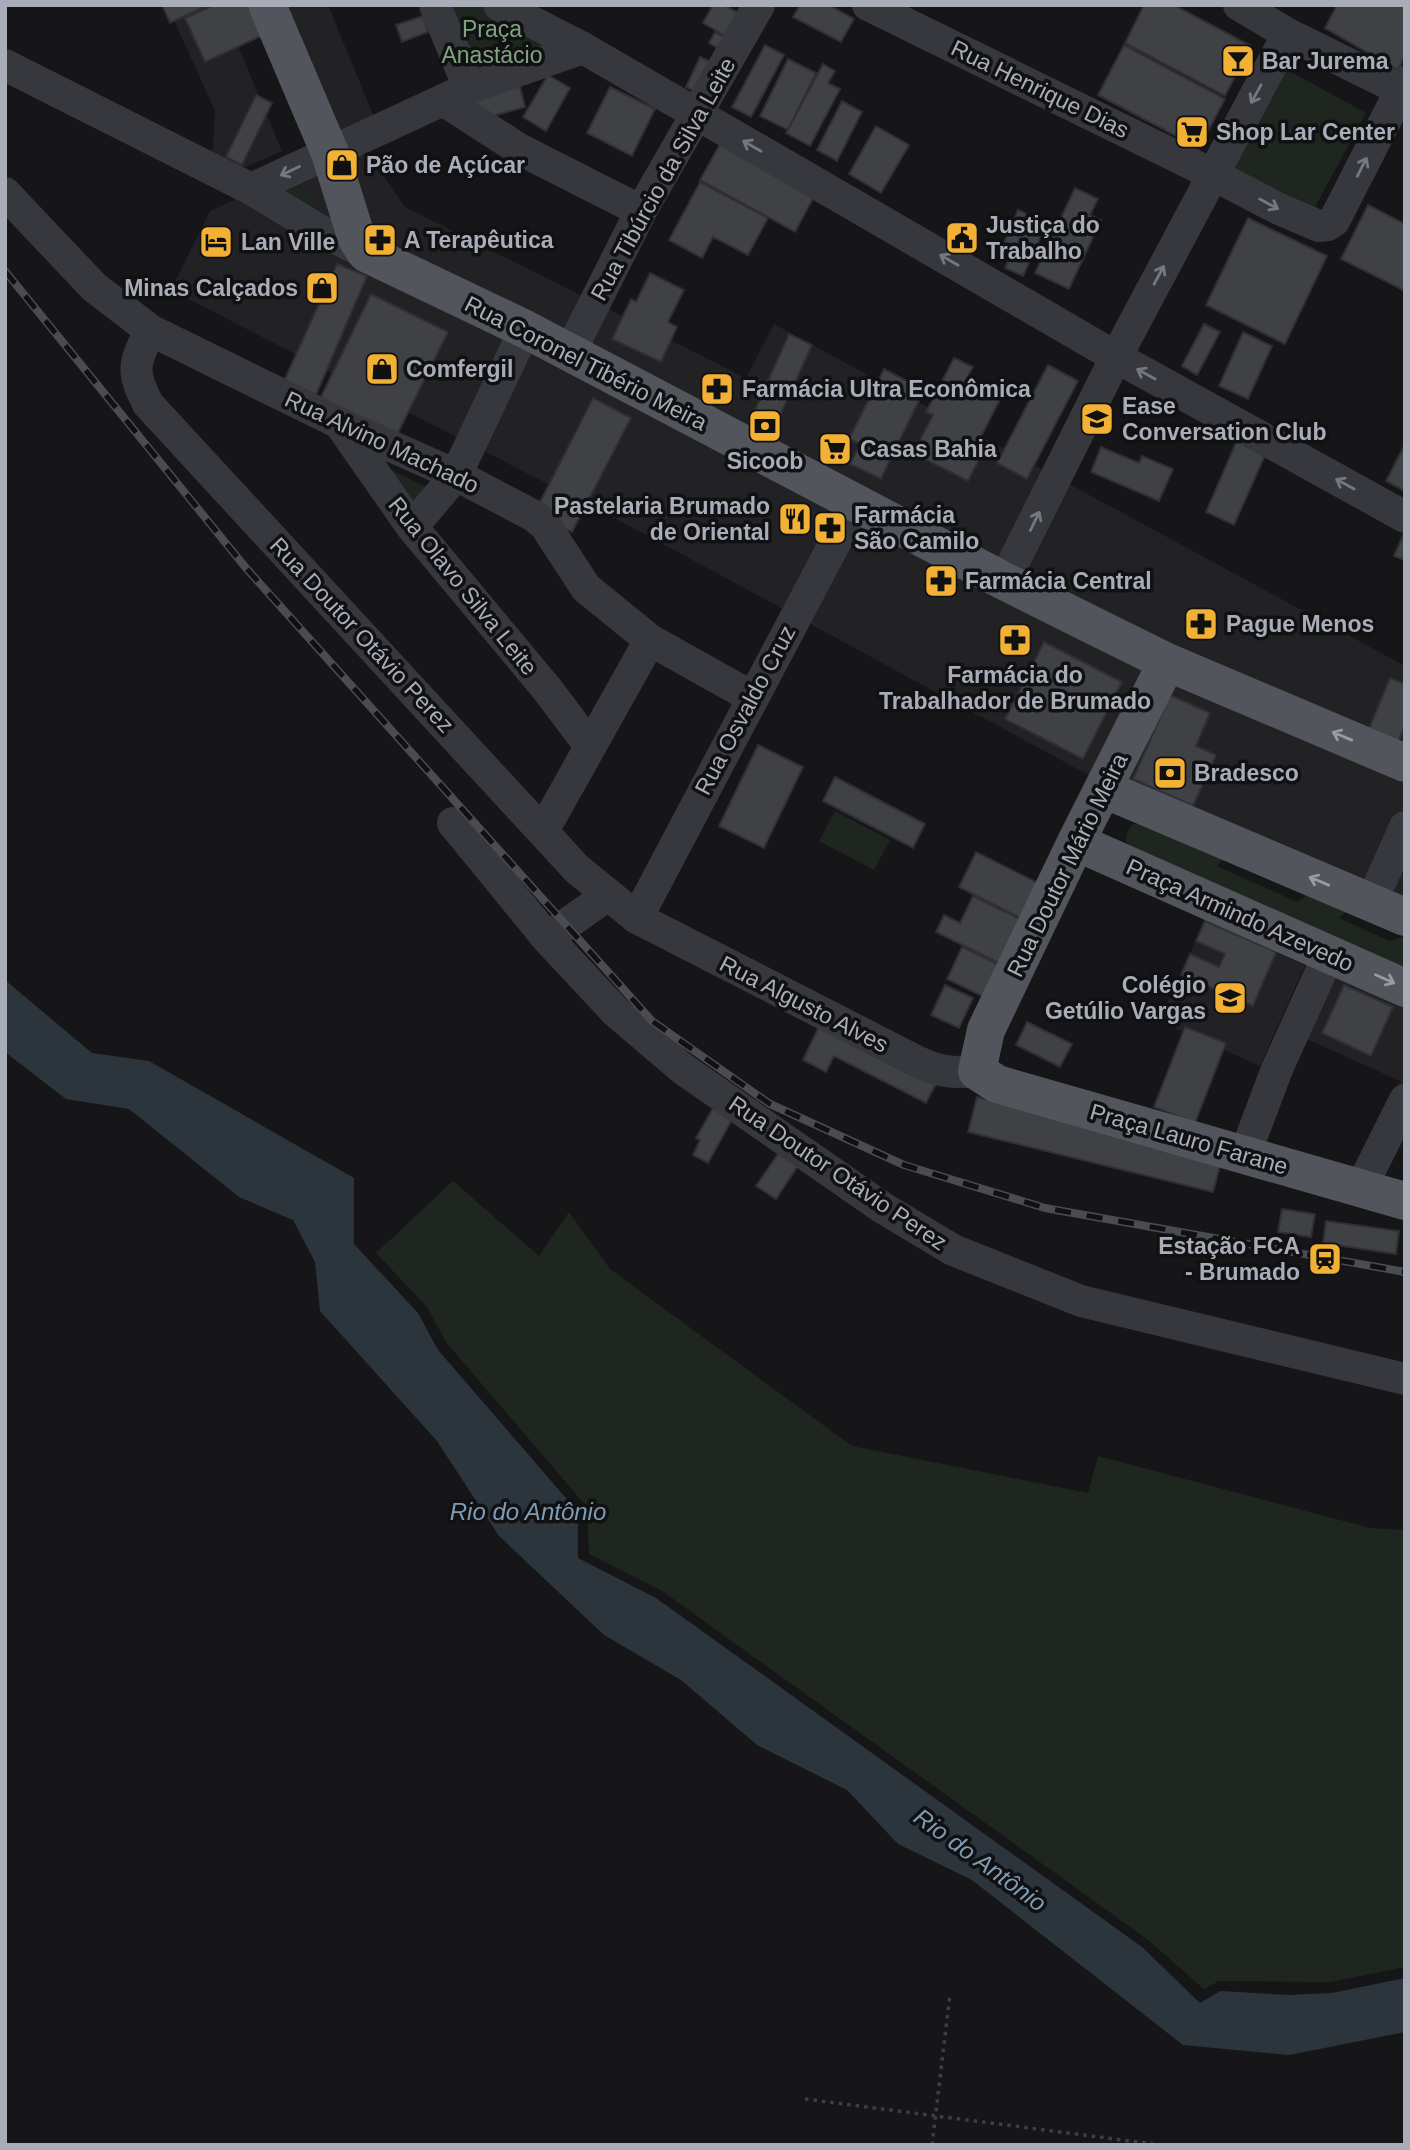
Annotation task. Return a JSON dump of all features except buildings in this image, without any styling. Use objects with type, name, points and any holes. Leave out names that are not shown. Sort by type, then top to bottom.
[{"type":"main road","points":[[267,5],[330,153],[357,239],[366,253]]},
{"type":"main road","name":"Rua Coronel Tibério Meira","points":[[366,253],[525,330],[1004,582],[1167,662],[1405,763]]},
{"type":"main road","name":"Rua Doutor Mário Meira","points":[[976,1072],[986,1030],[1076,842],[1167,662]]},
{"type":"main road","points":[[1104,789],[1388,910]]},
{"type":"main road","name":"Praça Armindo Azevedo","points":[[1076,842],[1405,988]]},
{"type":"main road","name":"Praça Lauro Farane","points":[[976,1072],[997,1084],[1405,1201]]},
{"type":"street","points":[[435,5],[456,94],[519,149],[641,211]]},
{"type":"street","points":[[499,5],[583,48],[1115,357],[1405,517]]},
{"type":"street","name":"Rua Tibúrcio da Silva Leite","points":[[569,354],[641,211],[759,5]]},
{"type":"street","name":"Rua Henrique Dias","points":[[867,5],[1279,209],[1319,226],[1334,221],[1403,88]]},
{"type":"street","points":[[1239,5],[1288,34],[1403,88]]},
{"type":"street","points":[[1004,582],[1115,357],[1288,34]]},
{"type":"street","points":[[251,189],[456,94],[583,48]]},
{"type":"street","name":"Rua Coronel Tibério Meira","points":[[5,65],[251,189],[318,230],[366,253]]},
{"type":"street","name":"Rua Alvino Machado","points":[[5,193],[94,288],[150,330],[339,423],[456,475],[534,516],[545,526],[586,588],[650,639],[752,697]]},
{"type":"street","name":"Rua Doutor Otávio Perez","points":[[150,330],[136,361],[139,385],[148,404],[577,869],[637,918]]},
{"type":"street","points":[[412,527],[456,475],[525,330]]},
{"type":"street","name":"Rua Olavo Silva Leite","points":[[339,423],[412,527],[547,689],[590,746]]},
{"type":"street","name":"Rua Osvaldo Cruz","points":[[637,918],[856,503]]},
{"type":"street","points":[[543,831],[650,639]]},
{"type":"street","name":"Rua Doutor Otávio Perez","points":[[453,822],[547,938],[615,1012],[683,1069],[883,1208],[953,1250],[1081,1301],[1405,1379]]},
{"type":"street","points":[[1388,910],[1405,827]]},
{"type":"street","points":[[547,938],[608,895]]},
{"type":"street","name":"Rua Algusto Alves","points":[[637,918],[935,1070],[976,1072]]},
{"type":"street","points":[[1245,1154],[1277,1069],[1329,954]]},
{"type":"street","points":[[1362,1188],[1396,1141],[1405,1100]]},
{"type":"path","points":[[932,2145],[950,1994]]},
{"type":"path","points":[[805,2099],[1153,2144]]},
{"type":"shaded area","points":[[167,5],[221,5],[282,151],[237,171],[212,162],[215,111]]},
{"type":"shaded area","points":[[264,5],[328,5],[376,122],[323,144]]},
{"type":"shaded area","points":[[361,143],[405,207],[616,313],[746,378],[774,324],[1405,666],[1405,908],[1116,790],[639,531],[171,290],[210,211]]},
{"type":"shaded area","name":"Colégio Getúlio Vargas","points":[[1205,921],[1305,965],[1260,1066],[1159,1021]]},
{"type":"shaded area","points":[[1321,964],[1405,1001],[1405,1135],[1380,1124],[1400,1081],[1291,1032]]},
{"type":"green space","name":"Praça Anastácio","points":[[443,5],[486,5],[561,46],[474,81]]},
{"type":"green space","points":[[1284,68],[1366,113],[1309,218],[1227,173]]},
{"type":"green space","points":[[300,174],[322,227],[255,194]]},
{"type":"green space","points":[[350,449],[428,488],[398,522]]},
{"type":"green space","points":[[835,811],[890,840],[874,870],[819,841]]},
{"type":"green space","points":[[1140,823],[1226,856],[1217,866],[1297,902],[1312,892],[1351,908],[1339,918],[1389,941],[1405,936],[1405,975],[1127,846],[1126,836],[1131,825]]},
{"type":"green space","points":[[453,1181],[539,1256],[569,1212],[610,1269],[852,1446],[1088,1493],[1098,1456],[1370,1528],[1405,1530],[1405,1967],[1330,1982],[1219,1981],[1204,1989],[1147,1939],[662,1591],[589,1554],[587,1507],[446,1342],[427,1307],[376,1253]]},
{"type":"water","name":"Rio do Antônio","points":[[5,980],[92,1053],[149,1061],[354,1178],[354,1244],[418,1313],[438,1350],[578,1512],[578,1558],[656,1598],[1142,1947],[1200,2003],[1220,1991],[1288,1995],[1332,1993],[1405,1978],[1405,2032],[1289,2055],[1183,2045],[972,1880],[898,1844],[847,1790],[757,1745],[681,1680],[604,1635],[499,1536],[437,1441],[320,1311],[315,1262],[293,1220],[239,1197],[129,1109],[66,1099],[5,1052]]},
{"type":"railway","points":[[5,271],[246,568],[652,1021],[770,1104],[904,1165],[1045,1208],[1405,1272]]},
{"type":"place","name":"Bar Jurema","points":[[1238,61]]},
{"type":"place","name":"Shop Lar Center","points":[[1192,132]]},
{"type":"place","name":"Pão de Açúcar","points":[[342,165]]},
{"type":"place","name":"Justiça do Trabalho","points":[[962,238]]},
{"type":"place","name":"A Terapêutica","points":[[380,240]]},
{"type":"place","name":"Lan Ville","points":[[216,242]]},
{"type":"place","name":"Minas Calçados","points":[[322,288]]},
{"type":"place","name":"Comfergil","points":[[382,369]]},
{"type":"place","name":"Farmácia Ultra Econômica","points":[[717,389]]},
{"type":"place","name":"Ease Conversation Club","points":[[1097,419]]},
{"type":"place","name":"Sicoob","points":[[765,426]]},
{"type":"place","name":"Casas Bahia","points":[[835,449]]},
{"type":"place","name":"Pastelaria Brumado de Oriental","points":[[795,519]]},
{"type":"place","name":"Farmácia São Camilo","points":[[830,528]]},
{"type":"place","name":"Farmácia Central","points":[[941,581]]},
{"type":"place","name":"Pague Menos","points":[[1201,624]]},
{"type":"place","name":"Farmácia do Trabalhador de Brumado","points":[[1015,640]]},
{"type":"place","name":"Bradesco","points":[[1170,773]]},
{"type":"place","name":"Colégio Getúlio Vargas","points":[[1230,998]]},
{"type":"place","name":"Estação FCA - Brumado","points":[[1325,1259]]}]
